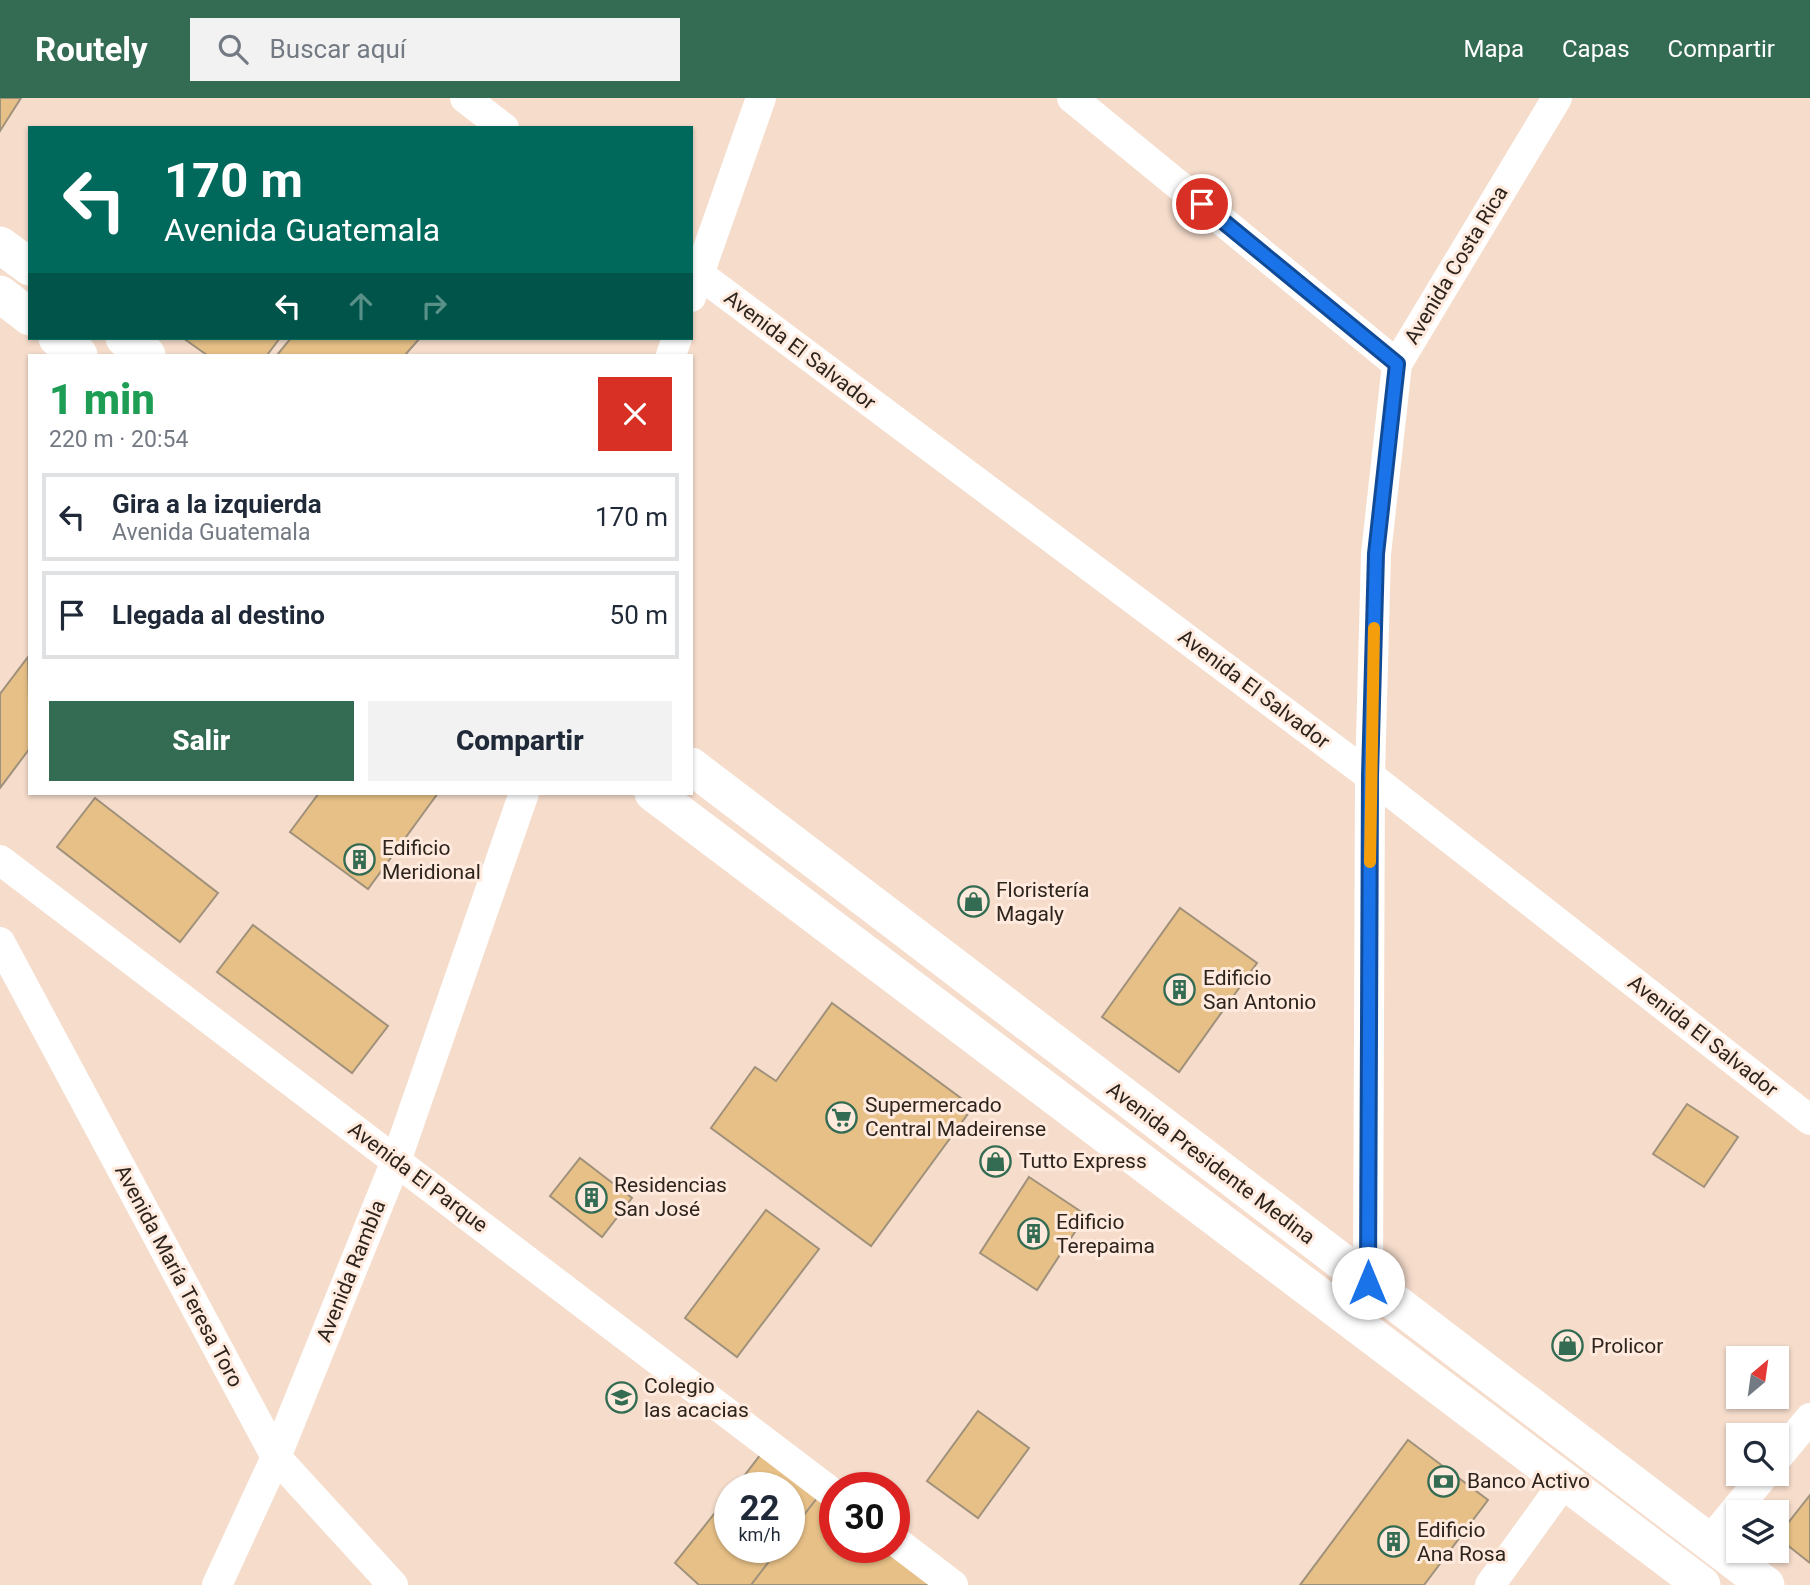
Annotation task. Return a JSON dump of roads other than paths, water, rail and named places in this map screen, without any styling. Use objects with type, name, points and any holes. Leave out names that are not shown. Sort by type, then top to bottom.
[{"type":"street","points":[[465,98],[501,126]]},
{"type":"street","points":[[694,279],[761,98]]},
{"type":"street","points":[[1072,98],[1397,364]]},
{"type":"street","name":"Avenida Costa Rica","points":[[1368,1283],[1370,776],[1376,554],[1397,364],[1557,98]]},
{"type":"street","points":[[0,245],[28,266]]},
{"type":"street","name":"Avenida El Salvador","points":[[694,279],[1370,776],[1810,1120]]},
{"type":"street","points":[[0,295],[28,316]]},
{"type":"street","points":[[60,340],[78,354]]},
{"type":"street","points":[[127,340],[146,354]]},
{"type":"street","name":"Avenida Presidente Medina","points":[[693,768],[1766,1585]]},
{"type":"street","name":"Avenida Rambla","points":[[217,1585],[276,1457],[396,1161],[523,795]]},
{"type":"street","name":"Avenida Presidente Medina","points":[[656,795],[1702,1585]]},
{"type":"street","name":"Avenida El Parque","points":[[0,860],[819,1483]]},
{"type":"street","name":"Avenida María Teresa Toro","points":[[0,942],[276,1457],[393,1585]]},
{"type":"street","points":[[1789,1444],[1810,1418]]},
{"type":"street","points":[[1490,1585],[1565,1481]]},
{"type":"street","points":[[1709,1542],[1755,1486]]},
{"type":"street","points":[[910,1552],[953,1585]]},
{"type":"place","name":"Edificio Meridional","points":[[359,860]]},
{"type":"place","name":"Floristería Magaly","points":[[973,902]]},
{"type":"place","name":"Edificio San Antonio","points":[[1180,990]]},
{"type":"place","name":"Supermercado Central Madeirense","points":[[842,1117]]},
{"type":"place","name":"Tutto Express","points":[[996,1161]]},
{"type":"place","name":"Residencias San José","points":[[591,1197]]},
{"type":"place","name":"Edificio Terepaima","points":[[1033,1234]]},
{"type":"place","name":"Prolicor","points":[[1568,1346]]},
{"type":"place","name":"Colegio las acacias","points":[[621,1398]]},
{"type":"place","name":"Banco Activo","points":[[1444,1481]]},
{"type":"place","name":"Edificio Ana Rosa","points":[[1394,1542]]}]
